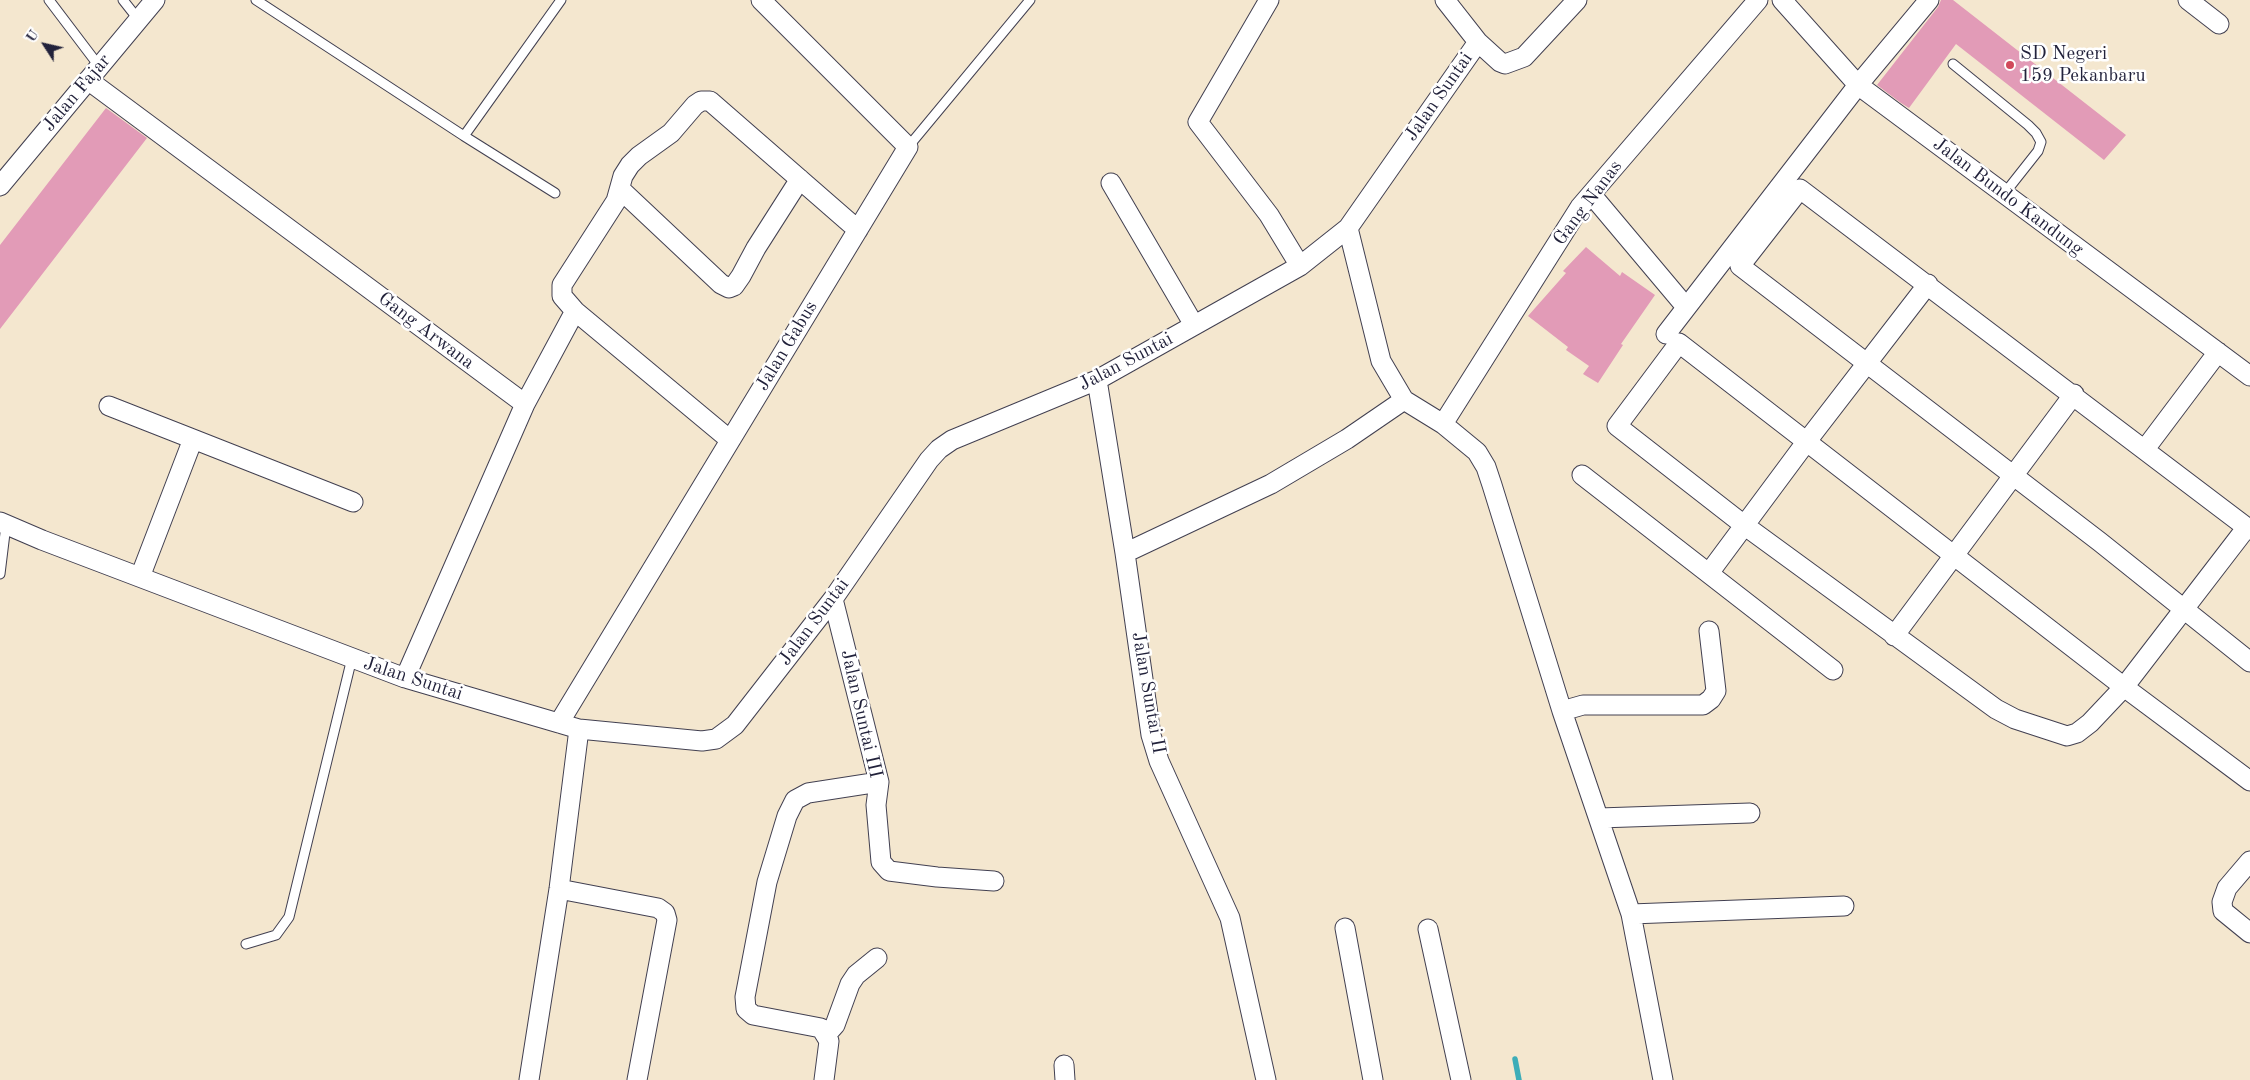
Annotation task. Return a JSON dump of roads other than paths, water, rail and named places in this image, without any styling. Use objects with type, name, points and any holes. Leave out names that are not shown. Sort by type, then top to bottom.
[{"type":"street","name":"Jalan Fajar","points":[[4,173],[94,73],[155,0]]},
{"type":"street","points":[[761,0],[908,147]]},
{"type":"street","points":[[1269,0],[1198,122],[1269,215],[1300,266]]},
{"type":"street","points":[[1445,0],[1478,42],[1500,62],[1505,64],[1524,56],[1577,0]]},
{"type":"street","name":"Gang Nanas","points":[[1444,424],[1580,207],[1758,0]]},
{"type":"street","name":"Jalan Bundo Kandung","points":[[1782,0],[1858,85],[2250,376]]},
{"type":"street","points":[[1666,334],[1858,85],[1929,0]]},
{"type":"street","points":[[2188,0],[2219,24]]},
{"type":"street","name":"Jalan Suntai","points":[[3,523],[140,578],[404,678],[579,729],[702,741],[716,739],[734,725],[833,599],[929,460],[939,449],[952,440],[1097,380],[1300,266],[1348,228],[1478,42]]},
{"type":"street","name":"Gang Arwana","points":[[94,73],[525,404]]},
{"type":"street","points":[[730,440],[575,311],[562,296],[562,285],[616,201],[623,176],[639,156],[671,134],[695,105],[702,101],[710,101],[858,230]]},
{"type":"street","name":"Jalan Gabus","points":[[559,723],[908,147]]},
{"type":"street","points":[[620,189],[721,284],[729,288],[734,286],[742,276],[800,179]]},
{"type":"street","points":[[1110,183],[1194,326]]},
{"type":"street","points":[[2250,662],[2184,609],[2012,474],[1740,266],[1800,189],[2074,394],[2248,529],[2184,609],[2124,687],[2090,723],[2077,733],[2067,736],[2015,720],[1996,709],[1744,525],[1617,426],[1678,342],[2124,687],[2250,782]]},
{"type":"street","points":[[1591,194],[1686,307]]},
{"type":"street","points":[[1348,228],[1381,361],[1404,400],[1444,424],[1477,452],[1486,467],[1562,711],[1631,914],[1663,1080]]},
{"type":"street","points":[[1709,573],[1807,441],[1928,284]]},
{"type":"street","points":[[404,678],[525,404],[575,311]]},
{"type":"street","points":[[2145,449],[2218,352]]},
{"type":"street","name":"Jalan Suntai II","points":[[1097,380],[1126,553],[1151,735],[1159,761],[1230,918],[1266,1080]]},
{"type":"street","points":[[1894,636],[2012,474],[2074,394]]},
{"type":"street","points":[[1126,553],[1271,484],[1347,439],[1404,400]]},
{"type":"street","points":[[109,406],[352,502]]},
{"type":"street","points":[[140,578],[193,439]]},
{"type":"street","points":[[1582,475],[1833,670]]},
{"type":"street","name":"Jalan Suntai III","points":[[833,599],[879,782],[876,805],[881,862],[884,868],[889,871],[937,877],[994,881]]},
{"type":"street","points":[[1562,711],[1583,705],[1702,704],[1711,699],[1716,692],[1709,631]]},
{"type":"street","points":[[530,1080],[559,889],[579,729]]},
{"type":"street","points":[[824,1080],[829,1041],[821,1028],[753,1015],[746,1009],[745,997],[767,882],[787,816],[795,800],[808,793],[879,782]]},
{"type":"street","points":[[1599,818],[1750,813]]},
{"type":"street","points":[[2250,861],[2227,888],[2222,902],[2223,911],[2250,933]]},
{"type":"street","points":[[559,889],[658,908],[665,913],[667,920],[637,1080]]},
{"type":"street","points":[[1631,914],[1844,906]]},
{"type":"street","points":[[1345,928],[1373,1080]]},
{"type":"street","points":[[1428,930],[1455,1079]]},
{"type":"street","points":[[826,1035],[835,1024],[850,984],[856,975],[877,958]]},
{"type":"lane","points":[[48,0],[94,73]]},
{"type":"lane","points":[[124,0],[138,19]]},
{"type":"lane","points":[[256,0],[555,193]]},
{"type":"lane","points":[[464,136],[561,0]]},
{"type":"lane","points":[[908,147],[1030,0]]},
{"type":"lane","points":[[1952,64],[2028,125],[2041,142],[2038,150],[2003,194]]},
{"type":"lane","points":[[0,574],[3,523]]},
{"type":"lane","points":[[246,944],[276,935],[290,916],[352,658]]},
{"type":"waterway","points":[[1515,1059],[1519,1080]]},
{"type":"place","name":"SD Negeri 159 Pekanbaru","points":[[2010,65]]}]
